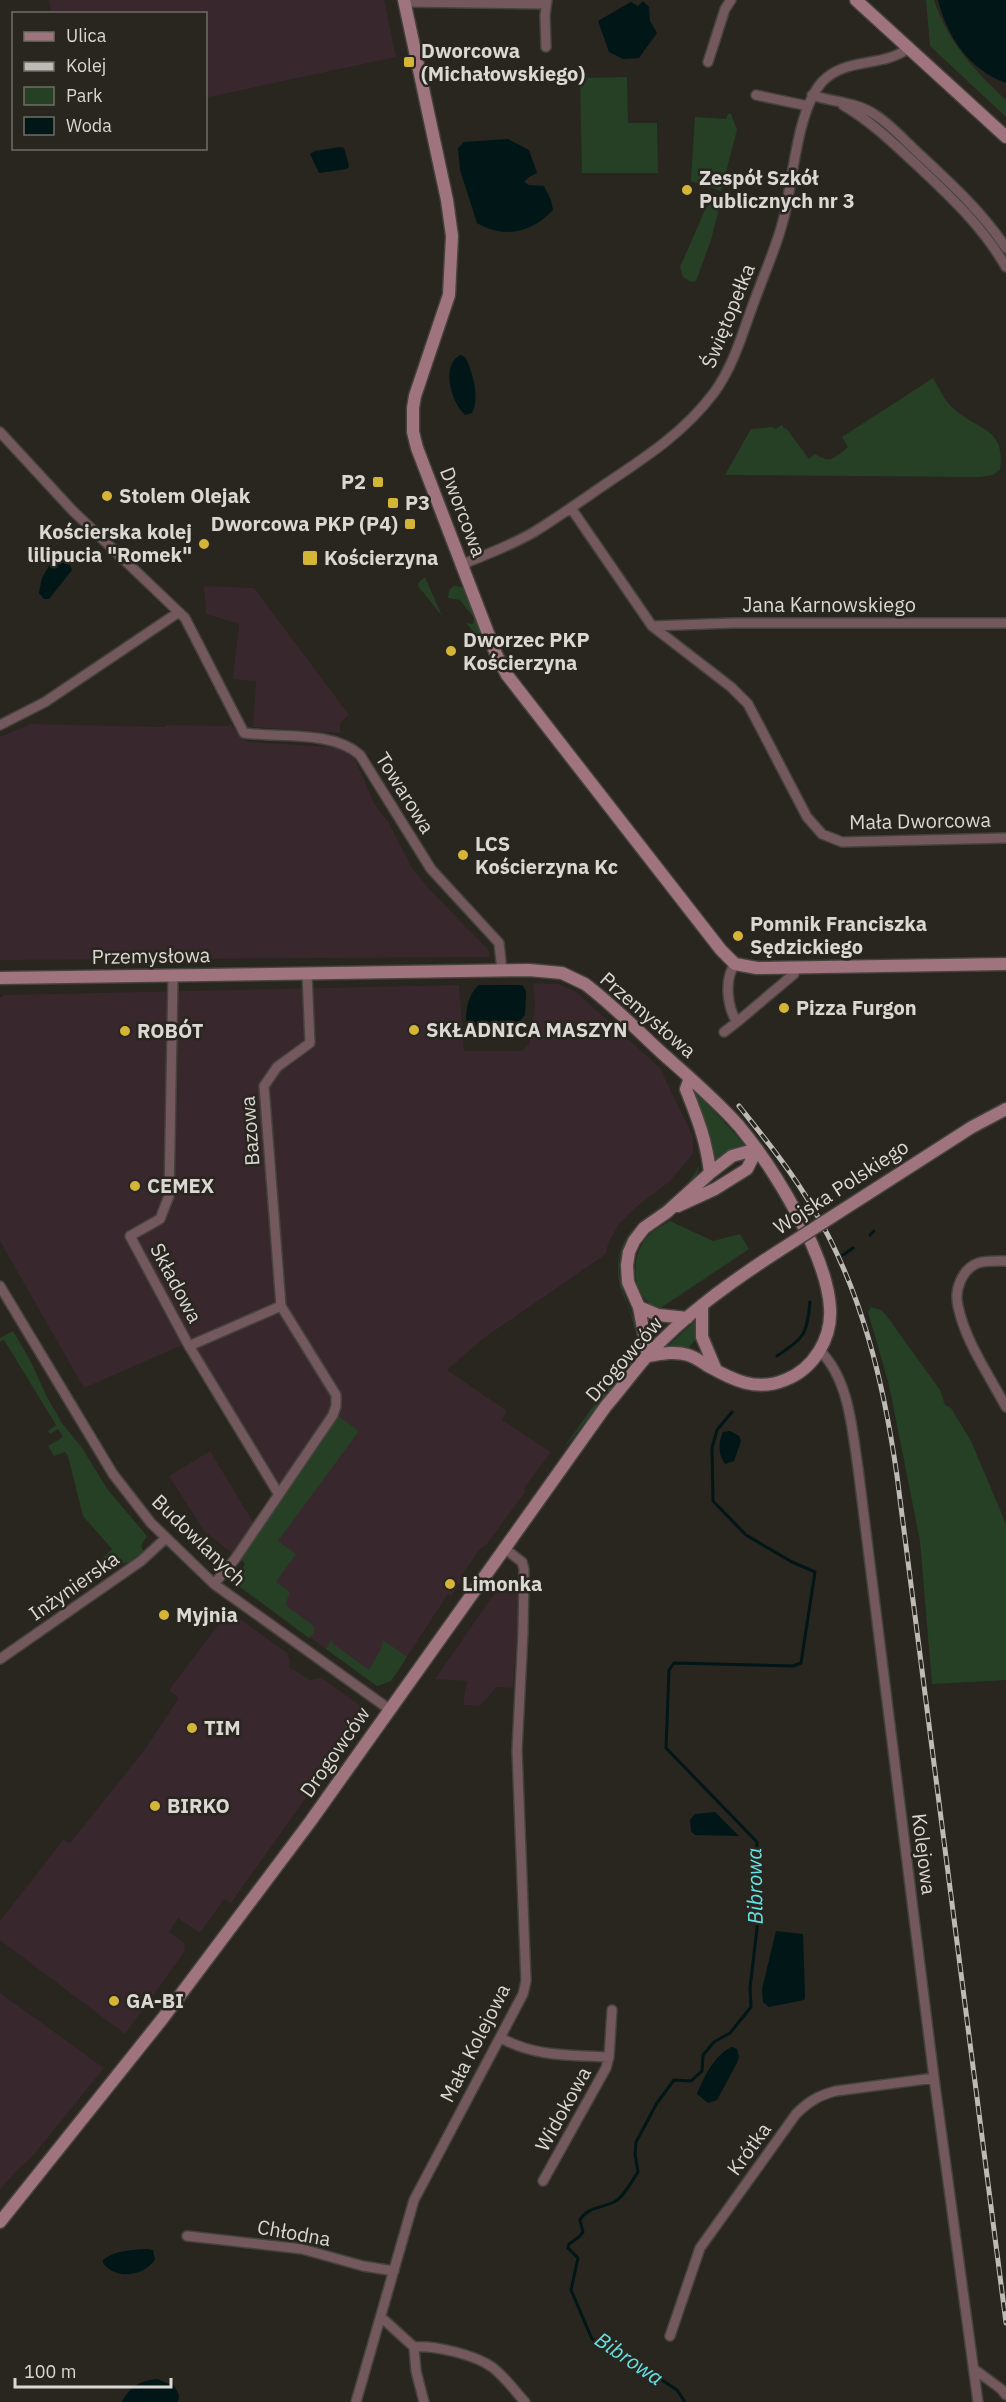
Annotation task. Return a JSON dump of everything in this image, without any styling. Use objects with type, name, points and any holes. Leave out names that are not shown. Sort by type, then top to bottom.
[{"type":"main road","points":[[856,0],[1006,137]]},
{"type":"main road","name":"Dworcowa","points":[[404,1],[447,200],[452,260],[449,295],[416,396],[413,432],[417,448],[507,675],[721,950],[735,964]]},
{"type":"main road","points":[[735,964],[745,967],[1006,964]]},
{"type":"main road","name":"Przemysłowa","points":[[0,978],[502,971],[562,973],[585,984],[690,1078],[737,1124],[757,1149],[799,1220],[824,1277],[830,1310],[828,1329],[820,1351],[804,1369],[776,1383],[751,1385],[742,1383],[690,1355],[671,1352],[648,1356]]},
{"type":"main road","points":[[690,1078],[686,1089],[702,1131],[710,1173]]},
{"type":"main road","name":"Wojska Polskiego","points":[[702,1305],[777,1252],[964,1132],[1006,1108]]},
{"type":"main road","points":[[648,1356],[639,1307],[628,1282],[627,1265],[634,1241],[645,1228],[732,1156],[757,1149]]},
{"type":"main road","points":[[667,1212],[715,1189],[747,1169],[757,1149]]},
{"type":"main road","points":[[702,1305],[702,1337],[716,1370]]},
{"type":"main road","name":"Drogowców","points":[[0,2222],[163,2018],[310,1822],[606,1406],[648,1356],[702,1305]]},
{"type":"main road","points":[[639,1307],[658,1315],[687,1318]]},
{"type":"street","points":[[708,62],[725,9],[731,0]]},
{"type":"street","points":[[404,1],[547,2],[546,47]]},
{"type":"street","name":"Świętopełka","points":[[463,568],[468,562],[534,532],[571,508],[674,437],[700,411],[734,358],[783,219],[807,106],[812,95],[828,76],[844,67],[892,58],[909,48]]},
{"type":"street","points":[[756,95],[807,106]]},
{"type":"street","points":[[812,95],[862,108],[887,124],[961,193],[991,226],[1006,248]]},
{"type":"street","points":[[838,103],[867,120],[956,201],[980,227],[1006,267]]},
{"type":"street","name":"Towarowa","points":[[0,432],[73,511],[179,612],[191,627],[244,733],[333,740],[360,754],[431,869],[499,943],[502,971]]},
{"type":"street","name":"Mała Dworcowa","points":[[571,508],[652,626],[731,687],[748,704],[807,817],[822,834],[842,842],[1006,838]]},
{"type":"street","points":[[0,725],[45,702],[179,612]]},
{"type":"street","name":"Jana Karnowskiego","points":[[652,626],[733,623],[1006,623]]},
{"type":"street","points":[[735,964],[731,969],[729,983],[730,1013],[737,1022]]},
{"type":"street","points":[[724,1032],[794,974],[795,967]]},
{"type":"street","name":"Bazowa","points":[[214,1584],[235,1559],[333,1415],[336,1406],[336,1395],[281,1306],[264,1086],[277,1067],[310,1043],[307,974]]},
{"type":"street","name":"Składowa","points":[[173,976],[169,1196],[160,1219],[130,1236],[189,1346],[278,1493]]},
{"type":"street","points":[[1006,1261],[981,1262],[972,1266],[961,1280],[957,1297],[957,1305],[969,1336],[1006,1407]]},
{"type":"street","name":"Budowlanych","points":[[0,1286],[113,1474],[138,1508],[214,1584],[389,1709]]},
{"type":"street","points":[[189,1346],[281,1306]]},
{"type":"street","name":"Kolejowa","points":[[820,1351],[832,1362],[837,1372],[852,1428],[934,2078],[978,2402]]},
{"type":"street","name":"Inżynierska","points":[[0,1659],[141,1561],[166,1538]]},
{"type":"street","name":"Mała Kolejowa","points":[[356,2402],[382,2318],[414,2200],[501,2038],[523,1994],[526,1981],[517,1750],[524,1569],[522,1562],[504,1548]]},
{"type":"street","points":[[609,2056],[612,2010]]},
{"type":"street","name":"Widokowa","points":[[501,2038],[514,2046],[548,2055],[609,2056],[606,2068],[543,2181]]},
{"type":"street","name":"Krótka","points":[[670,2336],[700,2248],[796,2114],[806,2104],[836,2091],[934,2078]]},
{"type":"street","name":"Chłodna","points":[[187,2236],[302,2249],[363,2266],[394,2271]]},
{"type":"street","points":[[382,2318],[414,2347],[430,2347],[484,2362],[494,2368],[525,2402]]},
{"type":"street","points":[[414,2347],[416,2372],[424,2402]]},
{"type":"street","points":[[974,2369],[1006,2395]]},
{"type":"shaded area","points":[[49,0],[384,0],[396,57],[209,97],[207,96],[207,12],[52,12]]},
{"type":"shaded area","points":[[204,586],[254,588],[349,715],[340,723],[340,733],[253,727],[256,681],[233,679],[239,624],[206,614]]},
{"type":"shaded area","points":[[230,723],[238,735],[248,742],[347,748],[352,753],[375,805],[389,823],[412,868],[430,890],[488,949],[490,957],[0,960],[0,737],[30,724],[165,727],[167,725],[229,726]]},
{"type":"shaded area","points":[[533,983],[558,984],[575,991],[660,1068],[693,1137],[693,1154],[669,1182],[636,1207],[618,1225],[608,1244],[606,1254],[484,1338],[447,1370],[507,1411],[502,1420],[551,1452],[524,1488],[525,1492],[509,1514],[487,1544],[480,1549],[451,1596],[448,1594],[391,1681],[377,1686],[240,1587],[237,1577],[245,1564],[204,1531],[169,1476],[210,1451],[256,1527],[278,1493],[187,1343],[84,1388],[0,1241],[0,998],[4,995],[459,985],[464,1051],[522,1051],[529,1044],[532,1026],[535,1004]]},
{"type":"shaded area","points":[[506,1577],[517,1584],[518,1618],[513,1688],[497,1687],[480,1706],[463,1705],[467,1681],[435,1679]]},
{"type":"shaded area","points":[[229,1611],[287,1653],[290,1660],[289,1667],[310,1680],[322,1678],[362,1707],[364,1716],[231,1903],[224,1899],[200,1933],[178,1918],[169,1932],[184,1942],[185,1951],[125,2034],[0,1940],[0,1921],[63,1840],[70,1843],[143,1752],[179,1698],[169,1690]]},
{"type":"shaded area","points":[[0,1993],[104,2068],[31,2158],[0,2190]]},
{"type":"green space","points":[[926,0],[934,0],[954,42],[983,78],[1006,100],[1006,117],[930,46]]},
{"type":"green space","points":[[627,77],[628,123],[657,123],[658,173],[582,173],[580,78]]},
{"type":"green space","points":[[728,114],[731,114],[737,130],[721,191],[691,181],[695,117],[726,119]]},
{"type":"green space","points":[[709,201],[717,201],[720,205],[711,240],[696,281],[691,282],[683,277],[680,267]]},
{"type":"green space","points":[[933,378],[951,406],[988,432],[999,445],[1000,470],[993,475],[980,477],[725,475],[751,429],[773,427],[775,429],[782,425],[809,459],[815,454],[825,459],[833,458],[848,447],[842,437]]},
{"type":"green space","points":[[425,577],[442,616],[418,586]]},
{"type":"green space","points":[[454,586],[466,590],[487,648],[466,623],[473,624],[474,618],[460,600],[448,598],[449,590]]},
{"type":"green space","points":[[693,1090],[745,1145],[737,1148],[710,1168],[711,1139]]},
{"type":"green space","points":[[699,1165],[695,1177],[686,1188],[642,1221],[630,1235],[621,1252],[620,1279],[638,1330],[634,1328],[620,1286],[618,1271],[620,1252],[627,1237],[638,1224],[678,1192],[690,1180]]},
{"type":"green space","points":[[670,1221],[713,1241],[740,1234],[749,1249],[659,1309],[643,1296],[638,1287],[637,1256],[647,1237]]},
{"type":"green space","points":[[871,1307],[881,1310],[886,1315],[940,1390],[945,1405],[951,1408],[971,1441],[1006,1524],[1006,1680],[932,1684],[920,1541],[889,1385],[868,1312]]},
{"type":"green space","points":[[697,1319],[698,1336],[687,1350],[667,1347]]},
{"type":"green space","points":[[13,1331],[62,1423],[82,1448],[108,1490],[147,1536],[141,1546],[144,1552],[129,1562],[98,1568],[97,1564],[112,1549],[83,1516],[68,1456],[65,1452],[54,1456],[48,1446],[63,1437],[58,1429],[50,1434],[48,1431],[56,1425],[4,1340],[0,1342],[0,1338]]},
{"type":"green space","points":[[640,1341],[636,1358],[564,1447]]},
{"type":"green space","points":[[338,1416],[359,1431],[278,1541],[296,1554],[276,1582],[290,1592],[285,1605],[314,1626],[314,1633],[309,1638],[240,1587],[237,1579],[245,1564],[241,1559]]},
{"type":"green space","points":[[333,1638],[332,1643],[369,1670],[381,1649],[383,1640],[407,1657],[391,1681],[377,1686],[326,1649]]},
{"type":"water","points":[[938,0],[1006,0],[1006,83],[981,70],[961,50],[947,26]]},
{"type":"water","points":[[643,1],[649,7],[650,21],[657,33],[639,58],[623,59],[609,52],[598,21],[631,2],[638,6]]},
{"type":"water","points":[[508,139],[529,150],[537,173],[524,182],[529,185],[544,186],[553,210],[536,224],[508,232],[487,228],[477,223],[460,170],[458,148],[464,142]]},
{"type":"water","points":[[344,148],[349,166],[347,169],[319,173],[310,154]]},
{"type":"water","points":[[460,355],[465,357],[468,363],[475,393],[472,413],[465,415],[452,394],[449,376],[454,361]]},
{"type":"water","points":[[59,560],[70,565],[72,570],[49,599],[44,599],[39,593],[42,578],[52,561]]},
{"type":"water","points":[[479,985],[522,985],[526,991],[525,1015],[502,1037],[483,1038],[474,1035],[468,1027],[467,1007],[472,994]]},
{"type":"water","points":[[730,1431],[739,1436],[741,1441],[734,1461],[725,1464],[720,1452],[720,1440],[723,1432]]},
{"type":"water","points":[[715,1812],[739,1836],[695,1835],[691,1831],[690,1820],[695,1814]]},
{"type":"water","points":[[776,1931],[803,1934],[805,1997],[804,2000],[769,2007],[763,2002],[762,1989]]},
{"type":"water","points":[[732,2047],[737,2049],[739,2057],[737,2063],[717,2100],[708,2103],[697,2094],[700,2087],[715,2061]]},
{"type":"water","points":[[153,2250],[155,2259],[138,2272],[123,2274],[115,2272],[103,2263],[103,2260],[118,2252]]},
{"type":"water","points":[[157,2379],[174,2386],[179,2395],[178,2402],[122,2402],[136,2385]]},
{"type":"waterway","name":"Bibrowa","points":[[870,1235],[874,1231]]},
{"type":"waterway","name":"Bibrowa","points":[[843,1255],[853,1248]]},
{"type":"waterway","name":"Bibrowa","points":[[777,1356],[799,1340],[805,1329],[810,1302]]},
{"type":"waterway","name":"Bibrowa","points":[[685,2402],[677,2390],[635,2362],[592,2339],[571,2290],[578,2258],[568,2248],[569,2244],[583,2232],[580,2220],[583,2216],[621,2197],[638,2172],[636,2142],[657,2103],[674,2080],[691,2081],[702,2071],[703,2055],[714,2042],[730,2033],[751,2007],[750,1988],[758,1920],[751,1898],[757,1842],[666,1748],[669,1670],[674,1663],[793,1666],[801,1663],[815,1572],[792,1562],[746,1535],[713,1501],[712,1448],[717,1430],[732,1412]]},
{"type":"railway","points":[[739,1106],[797,1183],[831,1241],[858,1306],[878,1373],[897,1476],[1006,2323]]},
{"type":"place","name":"Dworcowa (Michałowskiego)","points":[[409,62]]},
{"type":"place","name":"Zespół Szkół Publicznych nr 3","points":[[687,190]]},
{"type":"place","name":"P2","points":[[378,482]]},
{"type":"place","name":"Stolem Olejak","points":[[107,496]]},
{"type":"place","name":"P3","points":[[393,503]]},
{"type":"place","name":"Dworcowa PKP (P4)","points":[[410,524]]},
{"type":"place","name":"Kościerska kolej lilipucia \"Romek\"","points":[[204,544]]},
{"type":"place","name":"Kościerzyna","points":[[310,558]]},
{"type":"place","name":"Dworzec PKP Kościerzyna","points":[[451,651]]},
{"type":"place","name":"LCS Kościerzyna Kc","points":[[463,855]]},
{"type":"place","name":"Pomnik Franciszka Sędzickiego","points":[[738,936]]},
{"type":"place","name":"Pizza Furgon","points":[[784,1008]]},
{"type":"place","name":"SKŁADNICA MASZYN","points":[[414,1030]]},
{"type":"place","name":"ROBÓT","points":[[125,1031]]},
{"type":"place","name":"СEMEX","points":[[135,1186]]},
{"type":"place","name":"Limonka","points":[[450,1584]]},
{"type":"place","name":"Myjnia","points":[[164,1615]]},
{"type":"place","name":"TIM","points":[[192,1728]]},
{"type":"place","name":"BIRKO","points":[[155,1806]]},
{"type":"place","name":"GA-BI","points":[[114,2001]]}]
